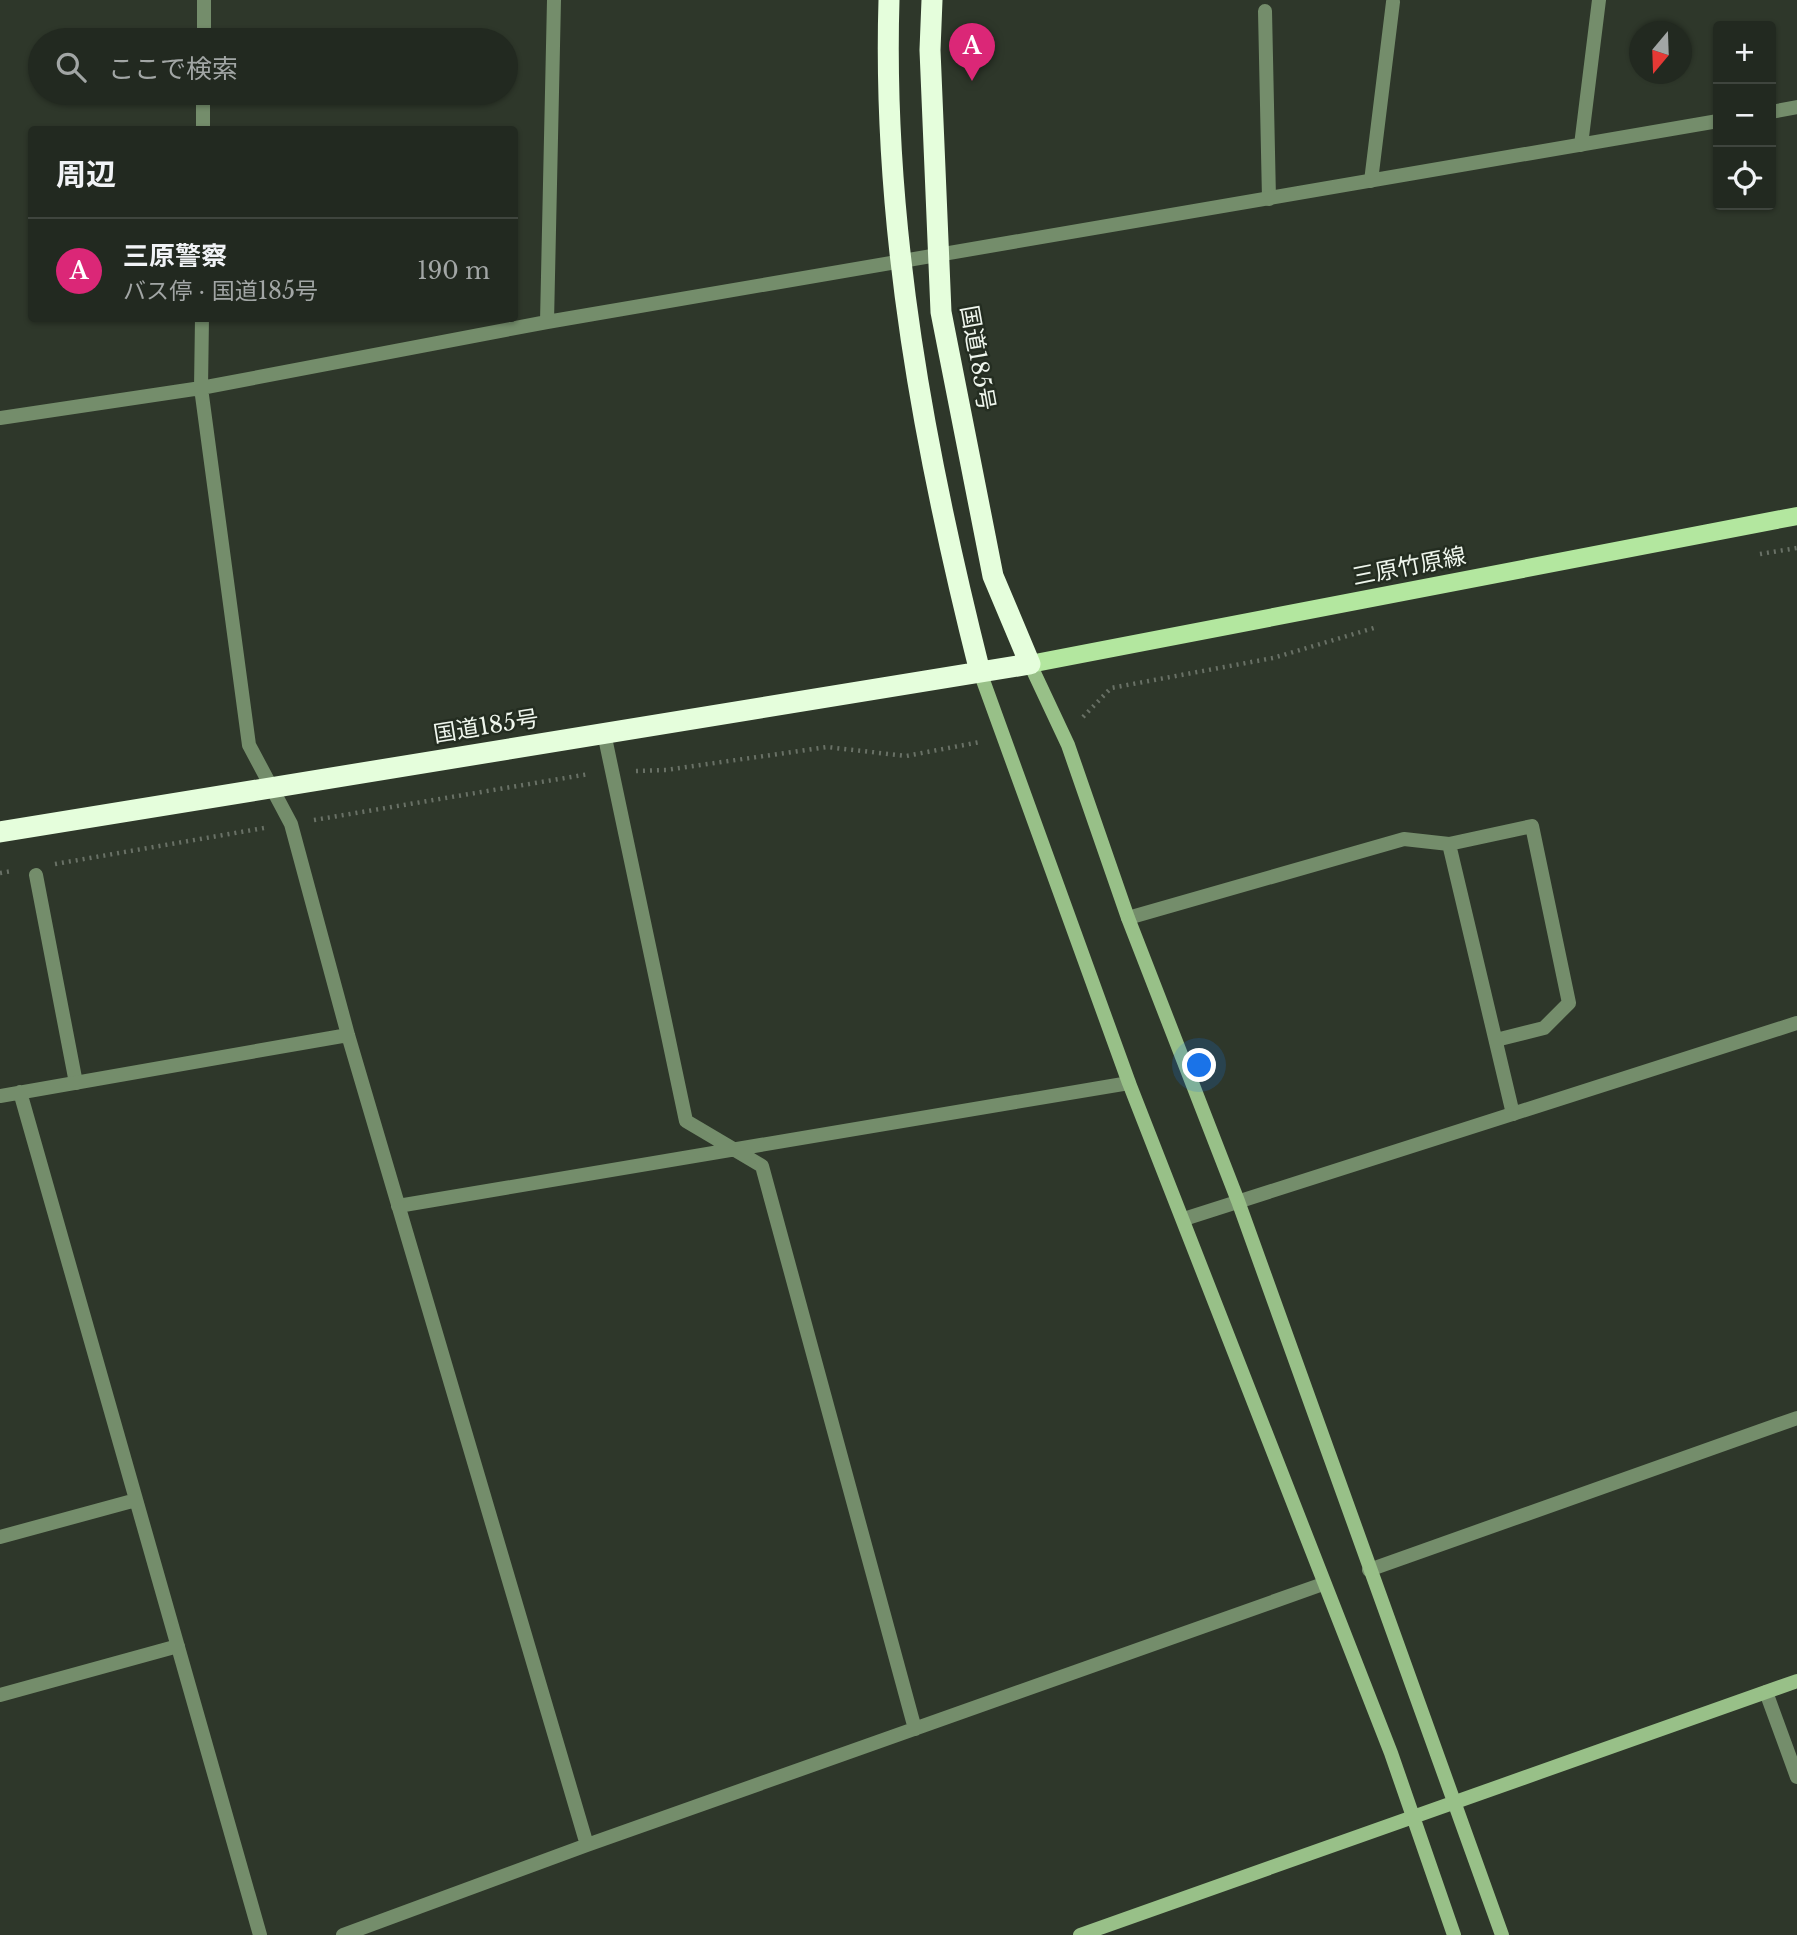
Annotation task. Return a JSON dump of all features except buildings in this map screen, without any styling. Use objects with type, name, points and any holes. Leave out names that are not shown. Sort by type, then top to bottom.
[{"type":"highway","points":[[888,0],[887,50],[900,262],[927,433],[957,582],[980,672]]},
{"type":"highway","name":"国道185号","points":[[0,832],[1030,664],[993,576],[942,312],[930,50],[932,0]]},
{"type":"main road","name":"三原竹原線","points":[[1030,664],[1797,516]]},
{"type":"street","points":[[204,0],[204,28]]},
{"type":"street","points":[[547,322],[554,0]]},
{"type":"street","points":[[1581,145],[1599,0]]},
{"type":"street","points":[[1371,181],[1393,2]]},
{"type":"street","points":[[1265,11],[1269,199]]},
{"type":"street","points":[[203,126],[204,105]]},
{"type":"street","points":[[1776,111],[1797,107]]},
{"type":"street","points":[[0,418],[201,388],[547,322],[1713,122]]},
{"type":"street","points":[[202,322],[201,388],[250,745],[291,824],[348,1035],[587,1845]]},
{"type":"street","points":[[1030,664],[1059,726],[1128,918],[1238,1201],[1502,1935]]},
{"type":"street","points":[[980,672],[1129,1083],[1391,1753],[1454,1935]]},
{"type":"street","points":[[604,733],[686,1121],[762,1166],[915,1729]]},
{"type":"street","points":[[1128,918],[1404,839],[1449,844],[1532,826],[1569,1003],[1544,1028],[1496,1040]]},
{"type":"street","points":[[1449,844],[1513,1114]]},
{"type":"street","points":[[36,875],[76,1083]]},
{"type":"street","points":[[1184,1219],[1797,1023]]},
{"type":"street","points":[[0,1096],[348,1035]]},
{"type":"street","points":[[398,1206],[730,1148],[1129,1083]]},
{"type":"street","points":[[20,1092],[260,1935]]},
{"type":"street","points":[[1369,1570],[1797,1418]]},
{"type":"street","points":[[0,1538],[136,1500]]},
{"type":"street","points":[[343,1935],[587,1845],[1323,1584]]},
{"type":"street","points":[[0,1695],[178,1646]]},
{"type":"street","points":[[1080,1935],[1102,1931],[1411,1817],[1797,1681]]},
{"type":"street","points":[[1766,1692],[1797,1777]]},
{"type":"path","points":[[1757,555],[1797,548]]},
{"type":"path","points":[[1059,726],[1078,722],[1111,688],[1273,658],[1380,626]]},
{"type":"path","points":[[53,864],[612,772],[666,770],[827,747],[906,756],[1005,737]]},
{"type":"path","points":[[0,873],[13,871]]},
{"type":"place","name":"三原警察","points":[[972,81]]}]
